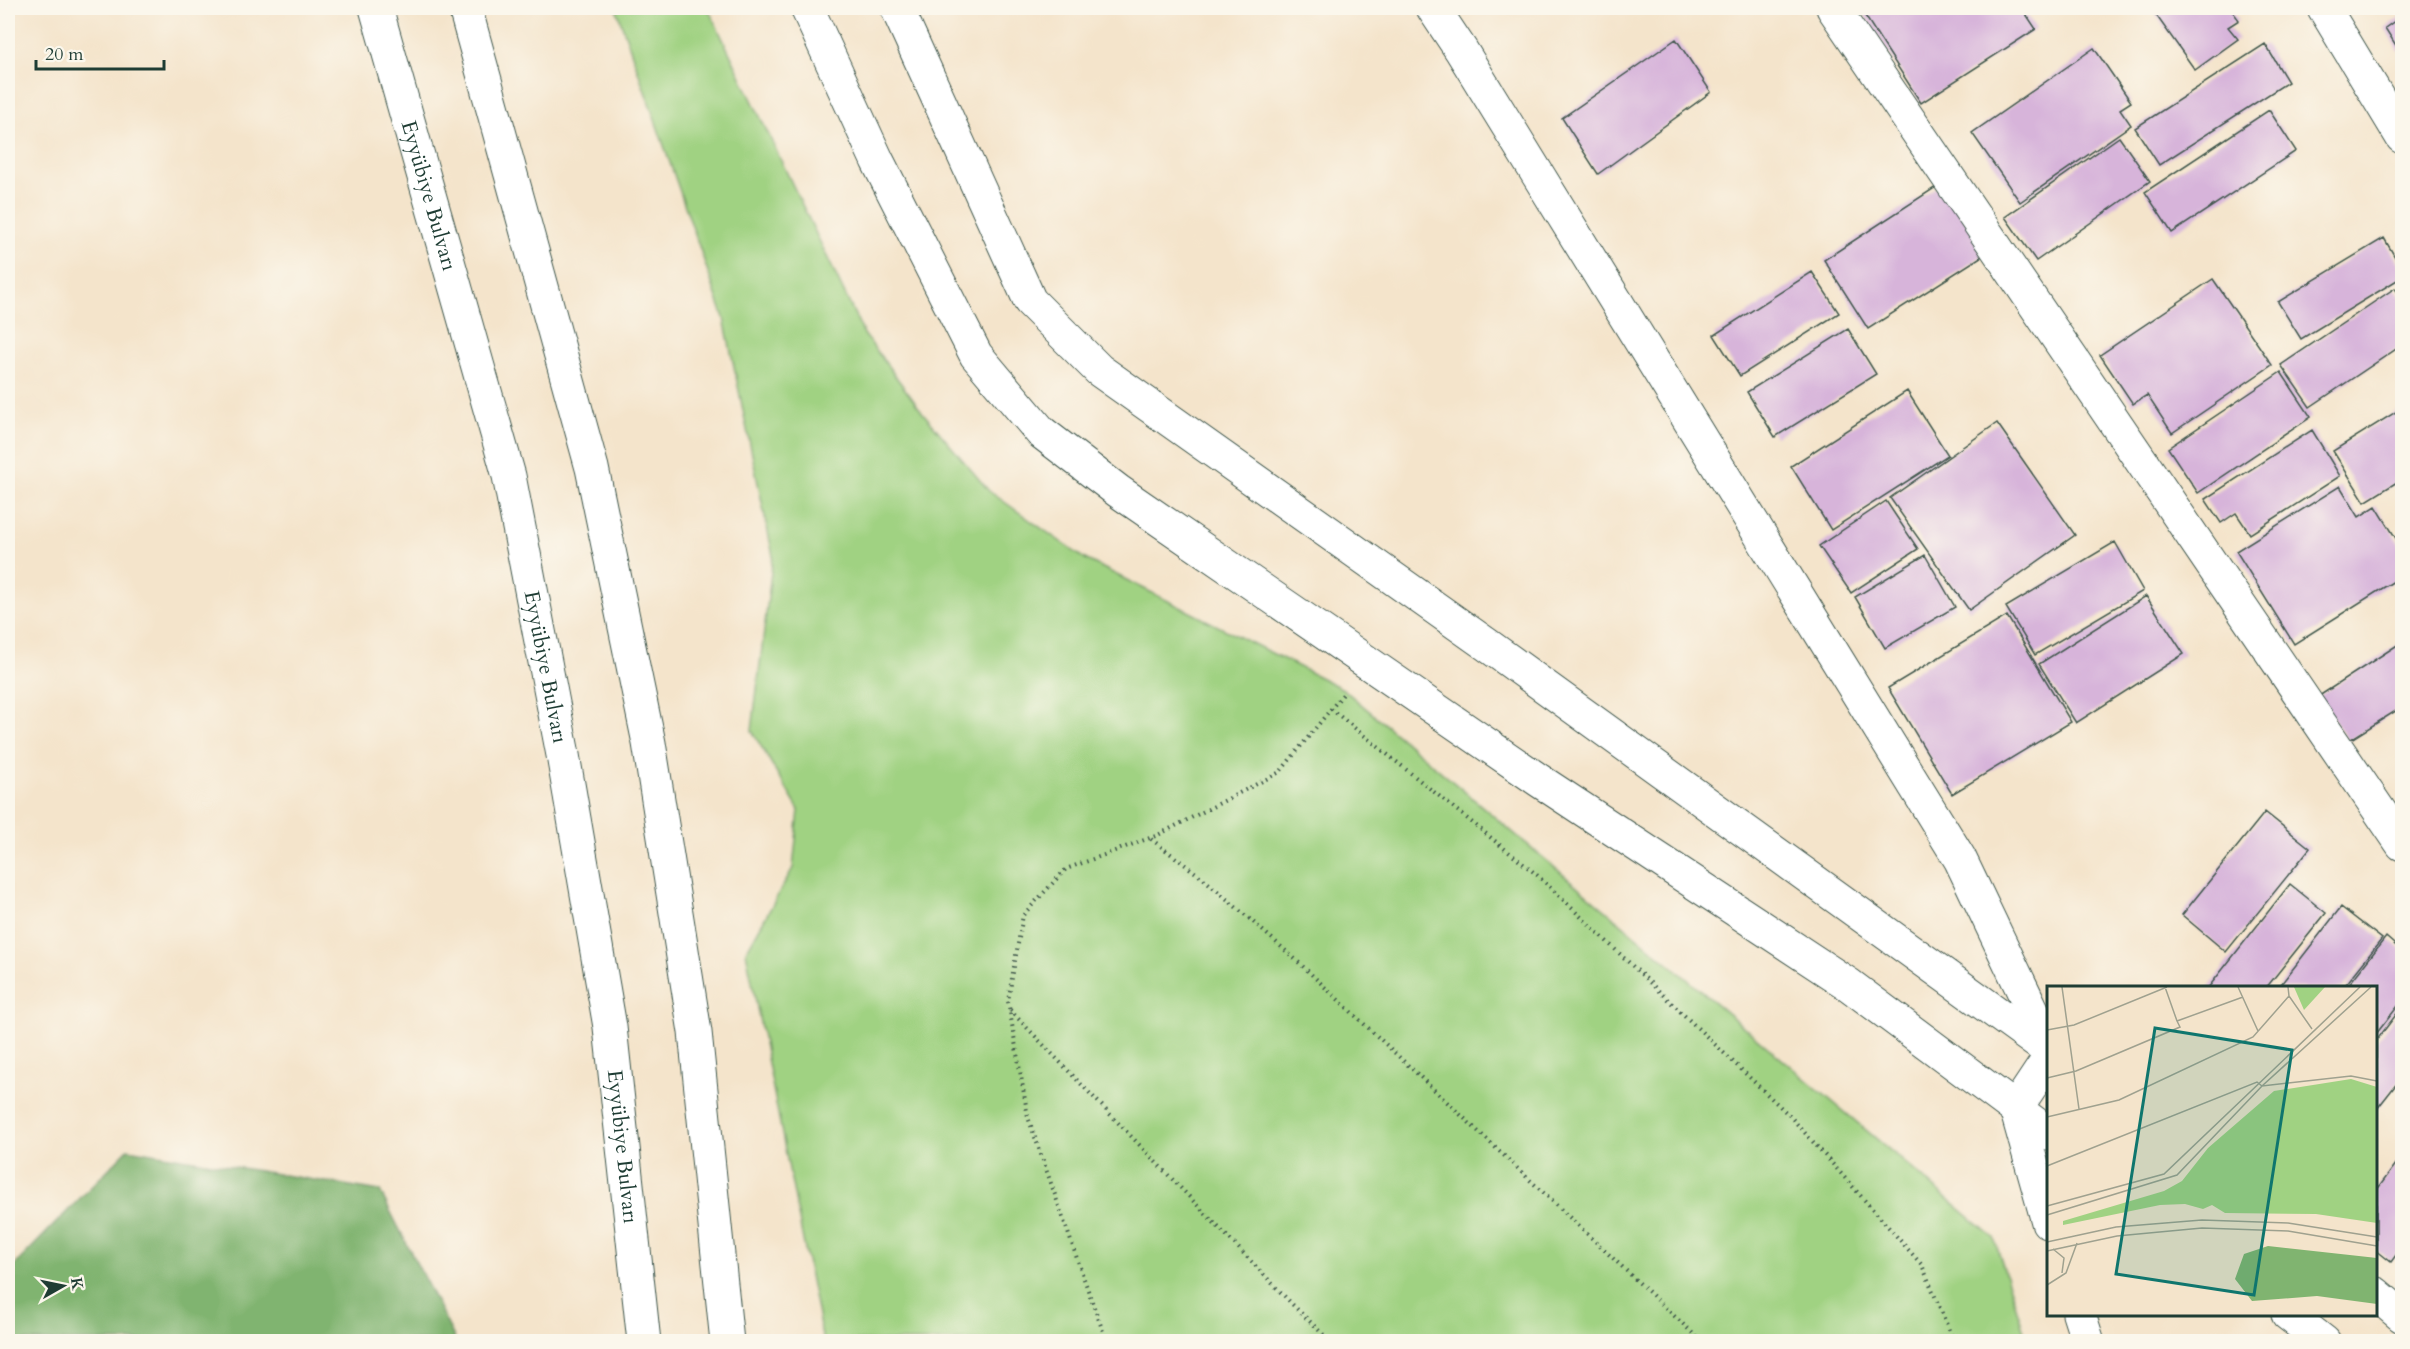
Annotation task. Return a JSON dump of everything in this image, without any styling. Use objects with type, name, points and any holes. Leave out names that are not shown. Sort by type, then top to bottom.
[{"type":"main road","name":"Eyyübiye Bulvarı","points":[[376,8],[509,476],[563,755],[610,1027],[644,1341]]},
{"type":"main road","points":[[465,8],[592,468],[649,743],[695,1032],[727,1341]]},
{"type":"main road","points":[[807,8],[877,160],[976,355],[1041,432],[1118,491],[1540,781],[1848,984],[2047,1131]]},
{"type":"main road","points":[[897,8],[1030,301],[1099,370],[1486,644],[2047,1049]]},
{"type":"main road","points":[[1433,8],[1960,859],[2047,1039]]},
{"type":"main road","points":[[1833,8],[2403,844]]},
{"type":"main road","points":[[2324,8],[2403,137]]},
{"type":"main road","points":[[2016,1108],[2047,1063]]},
{"type":"main road","points":[[2016,1108],[2047,1215]]},
{"type":"main road","points":[[2377,1295],[2403,1316]]},
{"type":"main road","points":[[2080,1316],[2088,1341]]},
{"type":"main road","points":[[2291,1316],[2324,1341]]},
{"type":"path","points":[[1107,1341],[1028,1117],[1008,1001],[1023,915],[1066,869],[1150,838],[1280,772],[1368,663]]},
{"type":"path","points":[[1331,709],[1536,874],[1790,1116],[1922,1265],[1953,1336],[1952,1341]]},
{"type":"path","points":[[1150,838],[1204,879],[1294,958],[1702,1341]]},
{"type":"path","points":[[1010,1010],[1293,1305],[1331,1341]]},
{"type":"path","points":[[1583,1341],[1596,1341]]},
{"type":"green space","points":[[616,8],[708,8],[864,334],[923,413],[989,491],[1085,559],[1343,689],[1994,1238],[2027,1341],[823,1341],[746,952],[793,868],[799,810],[752,731],[773,556],[724,318]]},
{"type":"green space","points":[[128,1149],[380,1191],[456,1341],[8,1341],[8,1272]]},
{"type":"building","points":[[1860,8],[2022,8],[2036,29],[1921,103]]},
{"type":"building","points":[[2151,8],[2230,8],[2239,20],[2228,27],[2238,39],[2195,70]]},
{"type":"building","points":[[2402,16],[2402,55],[2385,28]]},
{"type":"building","points":[[1676,39],[1711,92],[1598,174],[1562,118]]},
{"type":"building","points":[[2265,44],[2288,82],[2159,165],[2135,128]]},
{"type":"building","points":[[2094,48],[2131,102],[2120,109],[2131,125],[2020,202],[1972,133]]},
{"type":"building","points":[[2269,110],[2296,151],[2172,233],[2145,192]]},
{"type":"building","points":[[2119,137],[2150,181],[2036,261],[2005,217]]},
{"type":"building","points":[[1942,183],[1987,253],[1868,329],[1824,260]]},
{"type":"building","points":[[2384,238],[2402,269],[2402,277],[2301,339],[2278,302]]},
{"type":"building","points":[[1812,272],[1839,313],[1740,376],[1714,335]]},
{"type":"building","points":[[2213,279],[2272,365],[2172,433],[2147,395],[2133,404],[2100,355]]},
{"type":"building","points":[[2395,288],[2402,299],[2402,345],[2310,407],[2281,365]]},
{"type":"building","points":[[1848,329],[1876,374],[1775,437],[1747,392]]},
{"type":"building","points":[[2281,372],[2311,417],[2198,493],[2168,448]]},
{"type":"building","points":[[1907,391],[1948,455],[1831,530],[1791,466]]},
{"type":"building","points":[[2402,408],[2402,479],[2365,502],[2333,451]]},
{"type":"building","points":[[1997,423],[2075,535],[1969,610],[1890,498]]},
{"type":"building","points":[[2312,430],[2340,476],[2250,534],[2236,513],[2221,523],[2205,499]]},
{"type":"building","points":[[2340,486],[2359,517],[2376,506],[2402,548],[2402,576],[2294,644],[2236,551]]},
{"type":"building","points":[[1886,501],[1918,549],[1851,593],[1819,546]]},
{"type":"building","points":[[2115,542],[2143,591],[2035,655],[2006,607]]},
{"type":"building","points":[[1925,555],[1955,607],[1885,648],[1855,597]]},
{"type":"building","points":[[2146,596],[2184,654],[2076,723],[2039,664]]},
{"type":"building","points":[[2007,616],[2071,722],[1952,794],[1888,688]]},
{"type":"building","points":[[2402,642],[2402,707],[2348,741],[2319,696]]},
{"type":"building","points":[[2265,812],[2310,848],[2226,952],[2182,915]]},
{"type":"building","points":[[2290,884],[2326,913],[2268,986],[2210,986]]},
{"type":"building","points":[[2341,907],[2382,939],[2345,986],[2280,986]]},
{"type":"building","points":[[2386,937],[2402,951],[2402,1001],[2377,1033],[2377,986],[2348,986]]},
{"type":"building","points":[[2402,1007],[2402,1077],[2377,1109],[2377,1040]]},
{"type":"building","points":[[2402,1156],[2402,1247],[2391,1262],[2377,1251],[2377,1190]]}]
